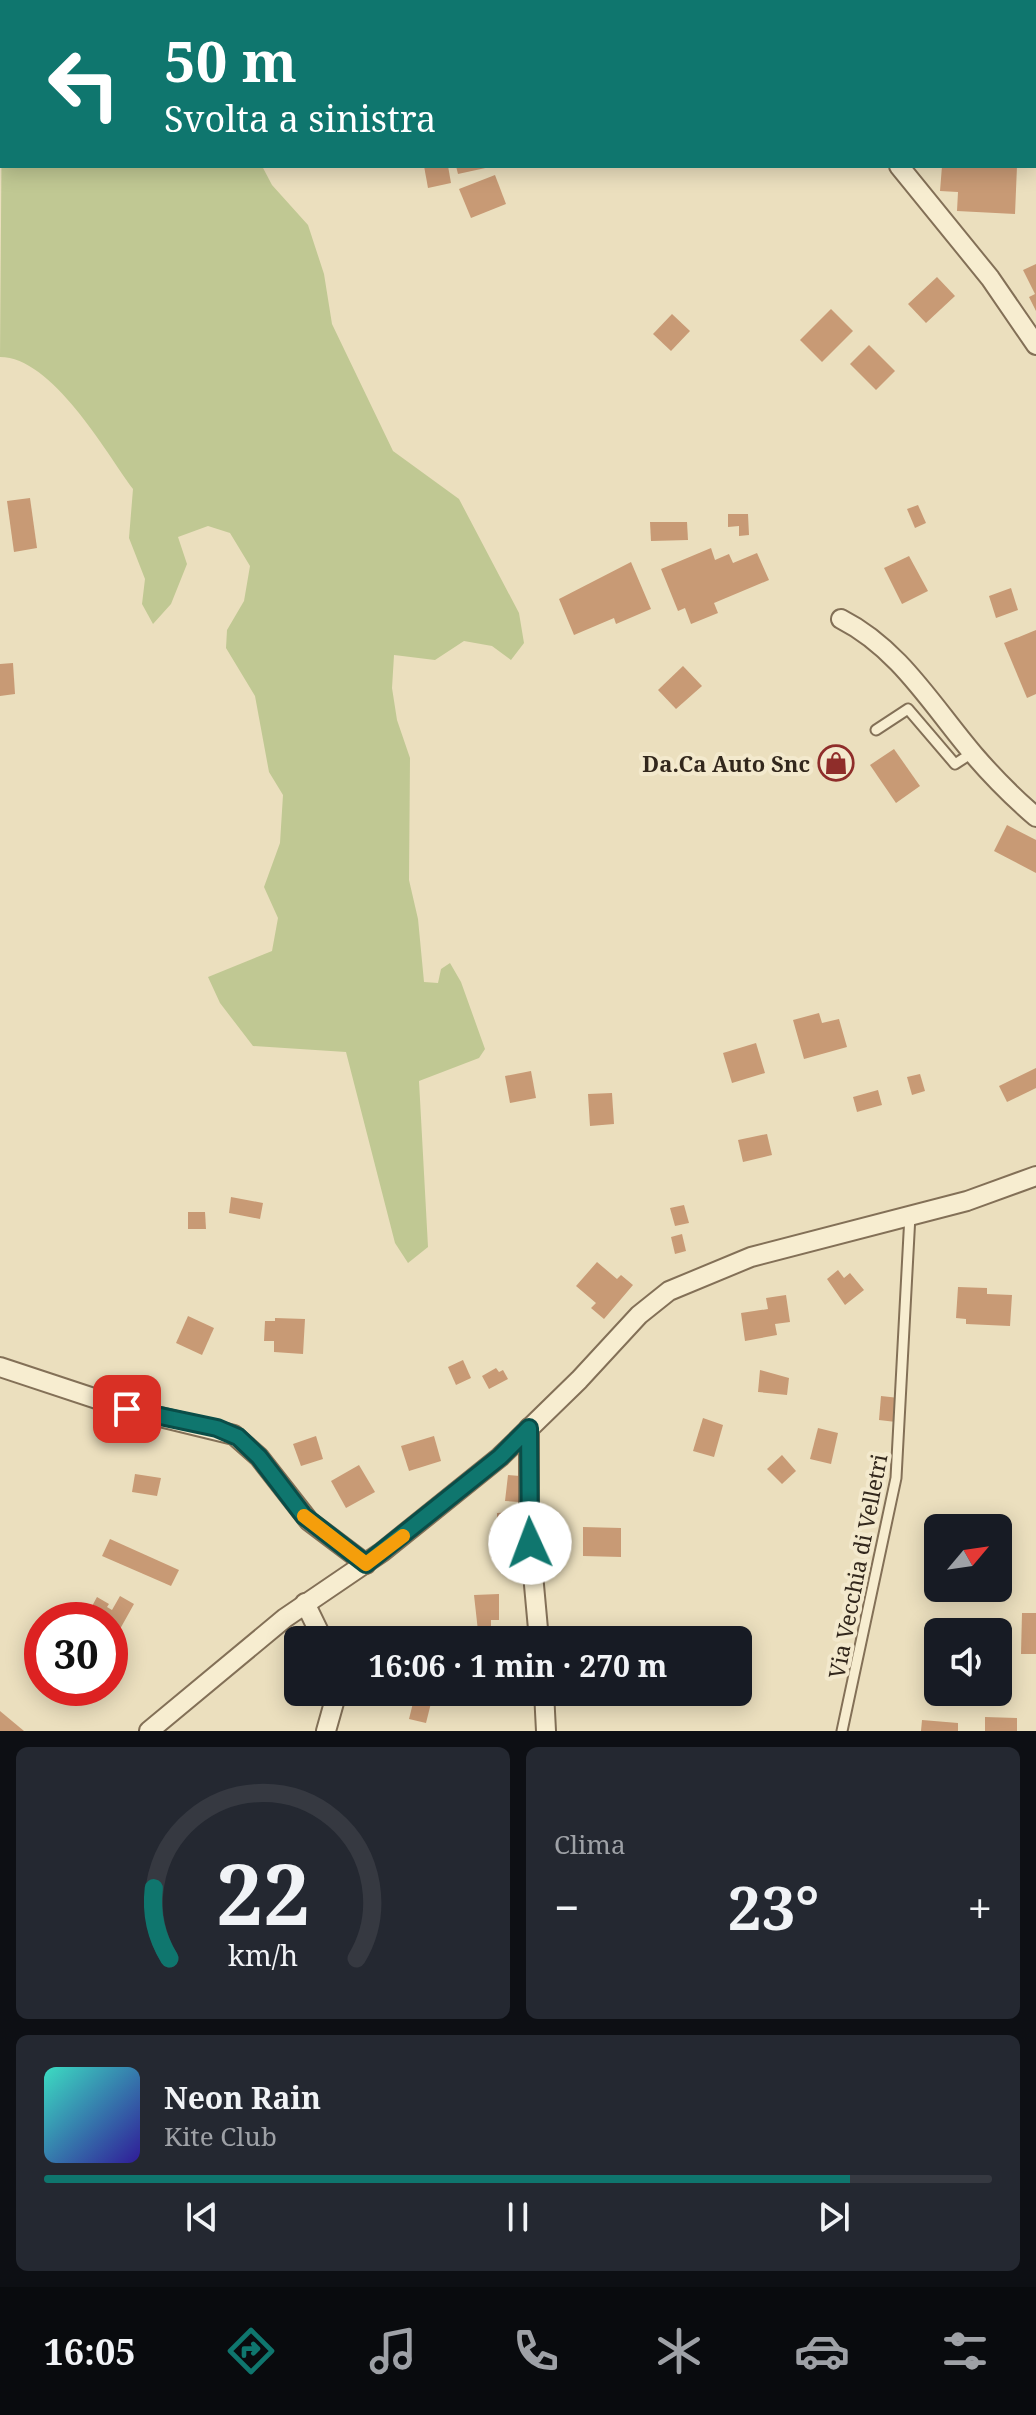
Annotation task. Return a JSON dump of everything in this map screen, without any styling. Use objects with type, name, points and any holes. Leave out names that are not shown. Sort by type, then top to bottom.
[{"type":"street","points":[[901,168],[990,278],[1036,345]]},
{"type":"street","points":[[841,619],[871,636],[898,662],[972,753],[1036,817]]},
{"type":"street","points":[[149,1731],[305,1603],[366,1564],[500,1457],[639,1315],[669,1291],[751,1257],[967,1201],[1036,1176]]},
{"type":"street","points":[[0,1367],[127,1409],[234,1435],[259,1457],[304,1516],[366,1564]]},
{"type":"street","points":[[529,1428],[529,1530],[538,1626]]},
{"type":"street","points":[[305,1603],[316,1626]]},
{"type":"street","points":[[326,1731],[333,1706]]},
{"type":"street","points":[[545,1706],[546,1731]]},
{"type":"lane","points":[[876,730],[908,709],[955,764],[972,753]]},
{"type":"lane","name":"Via Vecchia di Velletri","points":[[842,1731],[896,1478],[910,1215]]},
{"type":"green space","points":[[1,168],[263,168],[272,185],[308,225],[324,274],[332,324],[393,451],[459,499],[519,613],[524,643],[511,660],[492,646],[464,641],[435,660],[394,655],[392,688],[397,720],[410,758],[409,880],[418,919],[424,982],[438,983],[441,969],[450,963],[461,982],[485,1049],[479,1058],[419,1081],[428,1247],[408,1263],[395,1243],[346,1052],[253,1046],[220,1003],[208,977],[272,951],[278,918],[264,887],[280,843],[283,795],[269,772],[255,696],[226,648],[227,630],[244,601],[250,566],[230,533],[208,526],[178,537],[187,564],[171,604],[153,624],[142,604],[145,579],[129,538],[133,489],[58,389],[39,372],[19,361],[0,357]]},
{"type":"building","points":[[424,168],[448,168],[451,183],[428,188]]},
{"type":"building","points":[[456,168],[485,168],[458,174]]},
{"type":"building","points":[[942,168],[1017,168],[1015,214],[957,211],[958,192],[940,191]]},
{"type":"building","points":[[495,175],[506,204],[471,218],[459,189]]},
{"type":"building","points":[[1036,264],[1036,311],[1029,297],[1035,294],[1023,270]]},
{"type":"building","points":[[937,277],[955,296],[926,323],[908,304]]},
{"type":"building","points":[[831,309],[853,331],[822,362],[800,340]]},
{"type":"building","points":[[672,314],[690,331],[671,351],[653,334]]},
{"type":"building","points":[[869,345],[895,371],[876,390],[850,364]]},
{"type":"building","points":[[30,498],[37,548],[14,552],[7,501]]},
{"type":"building","points":[[918,505],[926,523],[915,528],[907,509]]},
{"type":"building","points":[[728,514],[748,514],[749,535],[739,536],[739,526],[728,527]]},
{"type":"building","points":[[650,522],[687,522],[688,540],[651,541]]},
{"type":"building","points":[[711,548],[715,560],[729,554],[733,563],[757,553],[769,580],[714,603],[718,613],[691,624],[685,608],[678,611],[661,569]]},
{"type":"building","points":[[909,556],[928,591],[902,604],[884,568]]},
{"type":"building","points":[[631,562],[651,609],[616,624],[614,618],[574,635],[559,599]]},
{"type":"building","points":[[1011,588],[1018,610],[996,618],[989,596]]},
{"type":"building","points":[[1036,630],[1036,694],[1027,698],[1004,643]]},
{"type":"building","points":[[13,663],[15,694],[0,696],[0,664]]},
{"type":"building","points":[[683,666],[702,686],[676,709],[658,690]]},
{"type":"building","points":[[894,749],[920,786],[896,803],[870,765]]},
{"type":"building","points":[[1007,825],[1036,840],[1036,873],[994,851]]},
{"type":"building","points":[[819,1013],[822,1023],[839,1019],[847,1047],[804,1059],[793,1020]]},
{"type":"building","points":[[756,1043],[765,1073],[732,1083],[723,1053]]},
{"type":"building","points":[[1036,1068],[1036,1088],[1007,1102],[999,1086]]},
{"type":"building","points":[[531,1071],[536,1098],[510,1103],[505,1076]]},
{"type":"building","points":[[920,1074],[925,1091],[912,1095],[907,1077]]},
{"type":"building","points":[[878,1090],[882,1105],[857,1112],[853,1097]]},
{"type":"building","points":[[612,1093],[614,1124],[590,1126],[588,1094]]},
{"type":"building","points":[[767,1134],[772,1155],[743,1162],[738,1140]]},
{"type":"building","points":[[231,1197],[263,1203],[260,1219],[229,1213]]},
{"type":"building","points":[[684,1205],[689,1223],[675,1226],[670,1208]]},
{"type":"building","points":[[188,1212],[205,1212],[206,1229],[188,1229]]},
{"type":"building","points":[[682,1234],[686,1251],[675,1254],[671,1237]]},
{"type":"building","points":[[597,1262],[617,1279],[621,1275],[633,1285],[604,1319],[591,1308],[596,1303],[576,1286]]},
{"type":"building","points":[[838,1270],[844,1278],[850,1273],[864,1290],[845,1305],[827,1279]]},
{"type":"building","points":[[958,1287],[987,1288],[987,1294],[1012,1295],[1010,1326],[966,1324],[966,1319],[956,1318]]},
{"type":"building","points":[[786,1295],[790,1322],[775,1324],[777,1335],[745,1341],[741,1313],[768,1309],[766,1298]]},
{"type":"building","points":[[188,1316],[214,1328],[202,1355],[176,1343]]},
{"type":"building","points":[[275,1318],[305,1319],[303,1354],[274,1352],[274,1341],[264,1341],[265,1321],[275,1321]]},
{"type":"building","points":[[463,1360],[471,1378],[456,1385],[448,1367]]},
{"type":"building","points":[[496,1368],[499,1372],[503,1370],[508,1379],[489,1389],[482,1376]]},
{"type":"building","points":[[760,1370],[789,1378],[787,1395],[758,1392]]},
{"type":"building","points":[[881,1396],[899,1398],[896,1422],[879,1420]]},
{"type":"building","points":[[703,1418],[723,1425],[714,1457],[693,1451]]},
{"type":"building","points":[[818,1428],[838,1433],[831,1464],[810,1459]]},
{"type":"building","points":[[316,1436],[323,1459],[301,1466],[293,1444]]},
{"type":"building","points":[[434,1436],[441,1461],[409,1471],[401,1446]]},
{"type":"building","points":[[782,1455],[796,1471],[782,1484],[767,1469]]},
{"type":"building","points":[[359,1465],[375,1492],[346,1508],[331,1481]]},
{"type":"building","points":[[135,1474],[161,1478],[157,1496],[132,1492]]},
{"type":"building","points":[[508,1475],[520,1476],[519,1485],[524,1486],[519,1502],[505,1501]]},
{"type":"building","points":[[513,1512],[524,1557],[491,1558],[490,1530],[497,1530],[497,1513]]},
{"type":"building","points":[[583,1527],[621,1528],[621,1557],[583,1556]]},
{"type":"building","points":[[110,1539],[179,1570],[171,1586],[102,1556]]},
{"type":"building","points":[[499,1594],[499,1620],[491,1620],[491,1626],[477,1626],[474,1595]]},
{"type":"building","points":[[120,1596],[134,1604],[128,1615],[128,1602],[117,1602]]},
{"type":"building","points":[[1022,1613],[1036,1613],[1036,1654],[1021,1654]]},
{"type":"building","points":[[412,1706],[430,1706],[426,1723],[409,1719]]},
{"type":"building","points":[[0,1711],[24,1731],[0,1731]]},
{"type":"building","points":[[985,1717],[1017,1718],[1017,1731],[985,1731]]},
{"type":"building","points":[[922,1720],[958,1723],[958,1731],[921,1731]]},
{"type":"slow traffic","points":[[304,1516],[366,1564],[403,1536]]},
{"type":"place","name":"Da.Ca Auto Snc","points":[[836,763]]},
{"type":"route","points":[[127,1409],[170,1421],[217,1428],[238,1437],[259,1457],[304,1516],[366,1564],[500,1457],[529,1428],[530,1543]]}]
